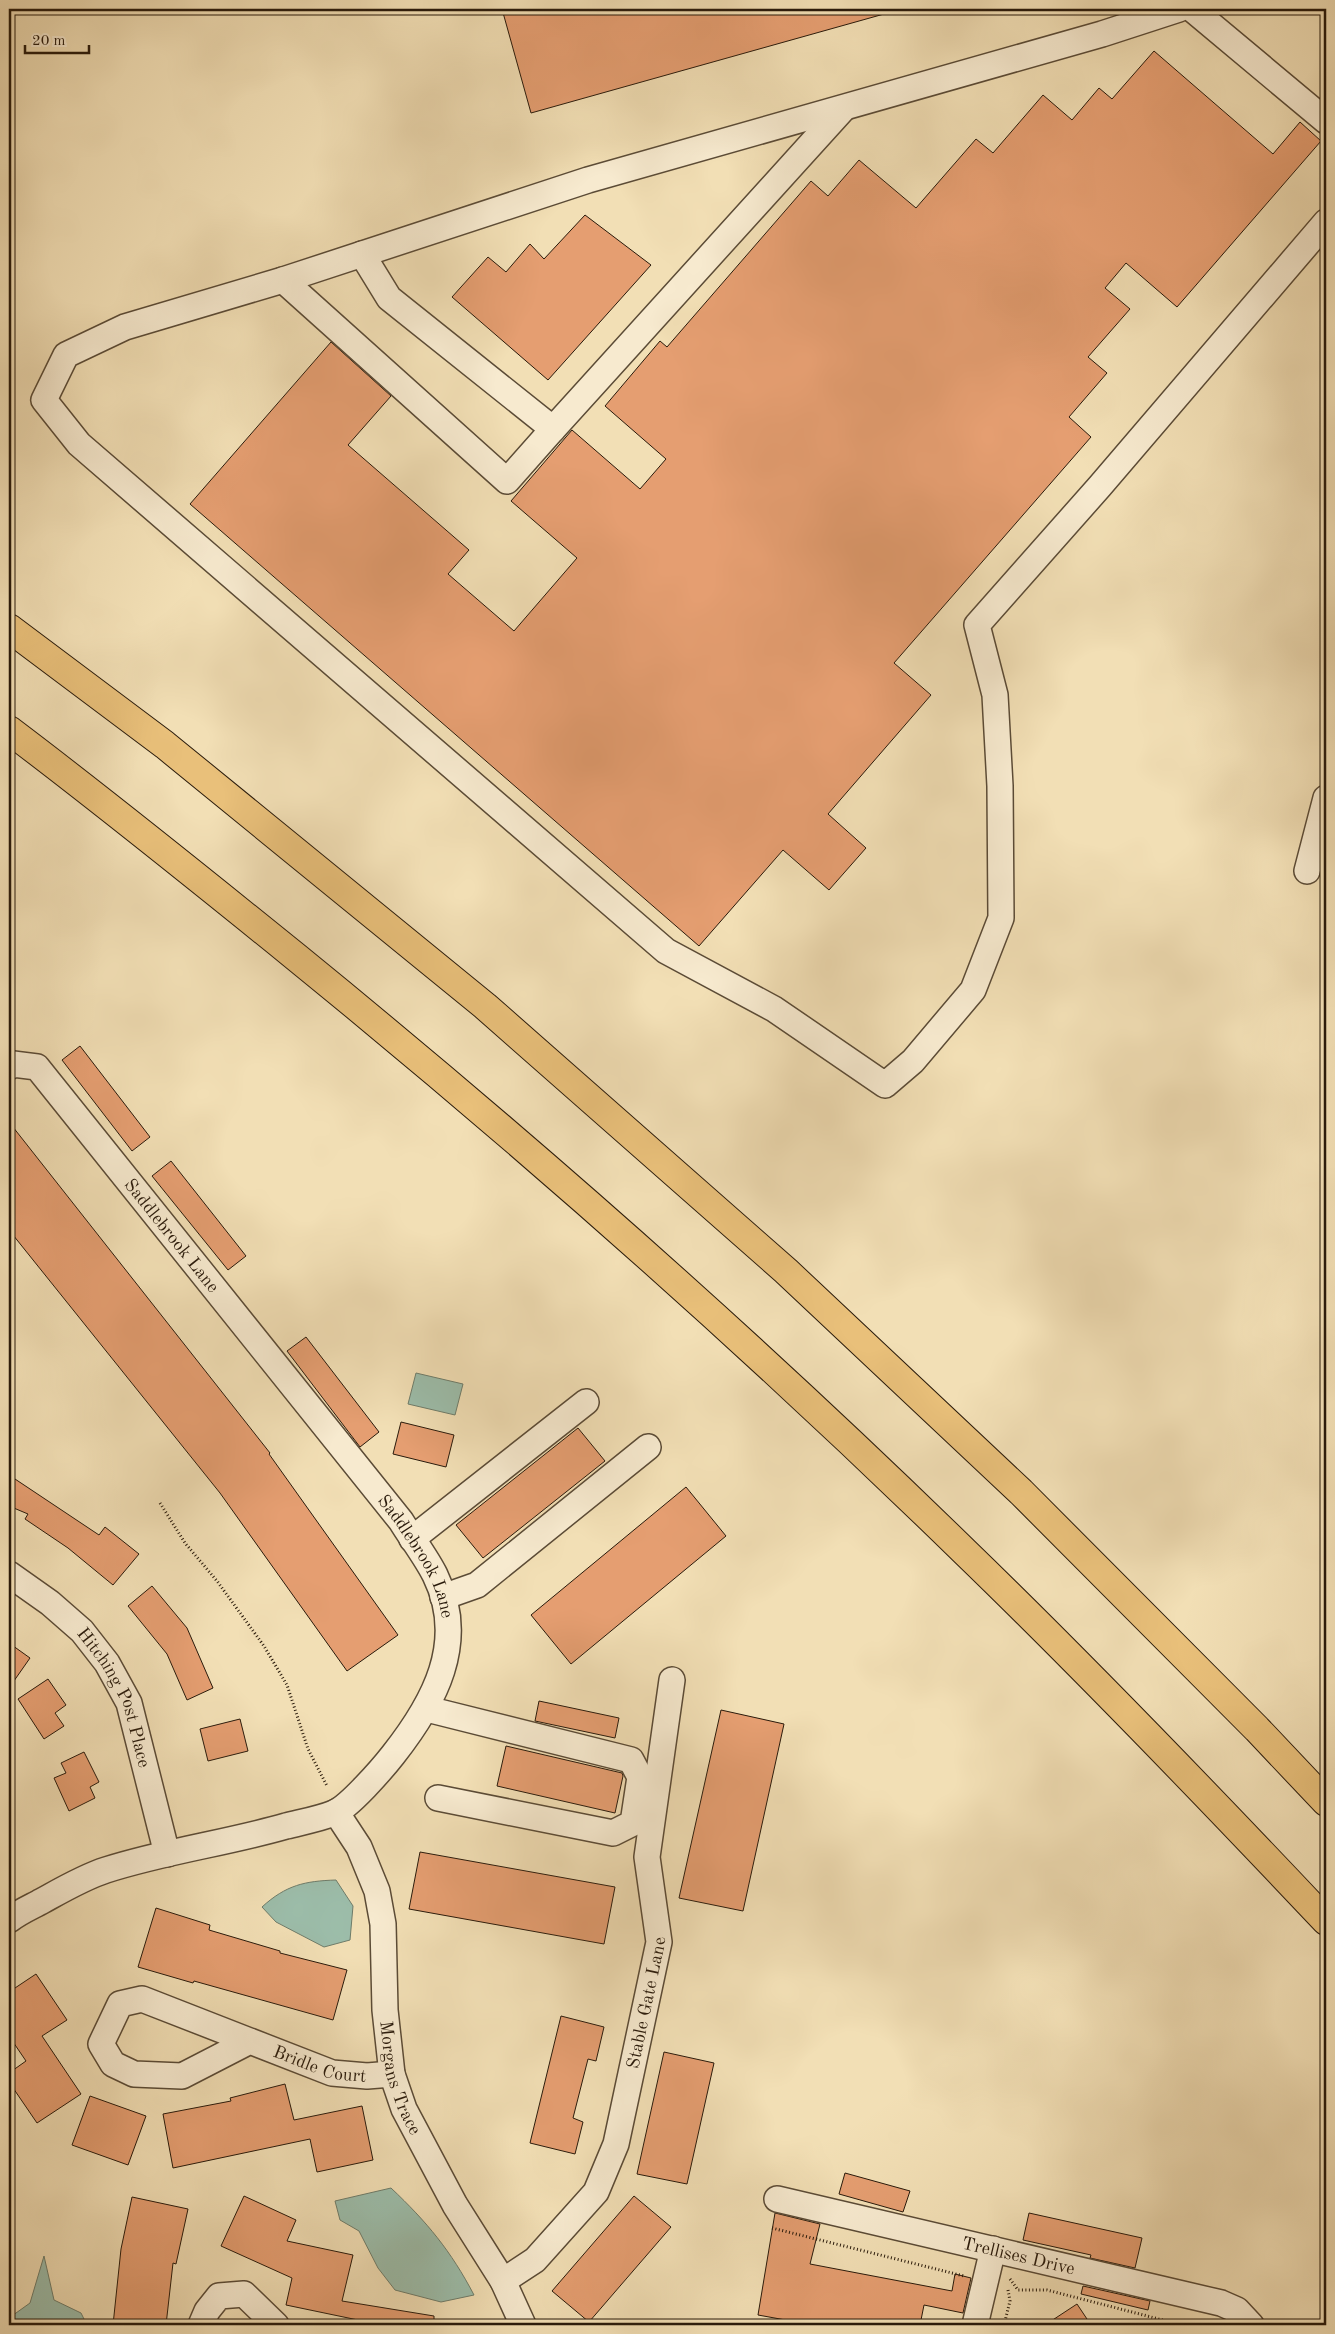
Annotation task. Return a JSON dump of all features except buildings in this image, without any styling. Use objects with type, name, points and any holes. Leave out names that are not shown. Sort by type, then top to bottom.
[{"type":"highway","points":[[9,628],[165,745],[485,1006],[779,1264],[1028,1499],[1257,1729],[1326,1802]]},
{"type":"highway","points":[[9,730],[114,809],[432,1068],[731,1331],[964,1550],[1198,1786],[1326,1922]]},
{"type":"street","points":[[1178,9],[1102,34],[588,180],[283,280],[125,327],[66,355],[44,400],[78,444],[666,952],[774,1009],[885,1085],[913,1060],[973,990],[1001,918],[1000,786],[995,695],[977,625],[1326,222]]},
{"type":"street","points":[[1192,9],[1326,120]]},
{"type":"street","points":[[283,280],[507,481],[842,109]]},
{"type":"street","points":[[362,254],[389,298],[553,429]]},
{"type":"street","points":[[1307,871],[1326,798]]},
{"type":"street","name":"Saddlebrook Lane","points":[[9,1067],[13,1064],[37,1067],[401,1521],[435,1575],[443,1597],[448,1643],[442,1673],[427,1709],[386,1764],[362,1790],[336,1812],[254,1835],[105,1870],[55,1894],[9,1920]]},
{"type":"street","points":[[412,1539],[586,1402]]},
{"type":"street","points":[[443,1597],[477,1585],[648,1446]]},
{"type":"street","name":"Hitching Post Place","points":[[9,1574],[50,1603],[82,1630],[108,1663],[129,1703],[167,1854]]},
{"type":"street","name":"Stable Gate Lane","points":[[503,2281],[535,2260],[596,2192],[616,2144],[659,1942],[647,1856],[672,1680]]},
{"type":"street","points":[[427,1709],[631,1760],[640,1777],[633,1823],[613,1833],[438,1798]]},
{"type":"street","name":"Morgans Trace","points":[[336,1812],[359,1846],[378,1891],[383,1924],[385,2010],[392,2074],[404,2109],[426,2153],[503,2281],[523,2325]]},
{"type":"street","name":"Bridle Court","points":[[250,2041],[182,2076],[134,2074],[112,2064],[101,2044],[120,2004],[142,2000],[250,2041],[332,2073],[367,2076],[392,2074]]},
{"type":"street","name":"Trellises Drive","points":[[776,2199],[1221,2303],[1237,2310],[1252,2325]]},
{"type":"street","points":[[975,2325],[993,2249]]},
{"type":"street","points":[[201,2325],[207,2311],[219,2296],[244,2294],[276,2325]]},
{"type":"path","points":[[160,1503],[186,1543],[217,1581],[264,1646],[287,1685],[308,1749],[327,1786]]},
{"type":"path","points":[[772,2228],[967,2277]]},
{"type":"path","points":[[1004,2325],[1010,2301],[1005,2274],[1018,2290],[1048,2290],[1182,2325]]},
{"type":"shaded area","points":[[416,1373],[463,1384],[455,1415],[408,1404]]},
{"type":"shaded area","points":[[336,1880],[353,1906],[350,1940],[324,1947],[276,1922],[262,1907],[279,1894],[296,1886],[305,1883]]},
{"type":"shaded area","points":[[391,2188],[437,2238],[456,2264],[474,2295],[441,2302],[395,2290],[378,2268],[359,2231],[340,2220],[335,2201]]},
{"type":"shaded area","points":[[44,2256],[54,2300],[81,2313],[87,2325],[9,2325],[9,2318],[30,2303]]}]
